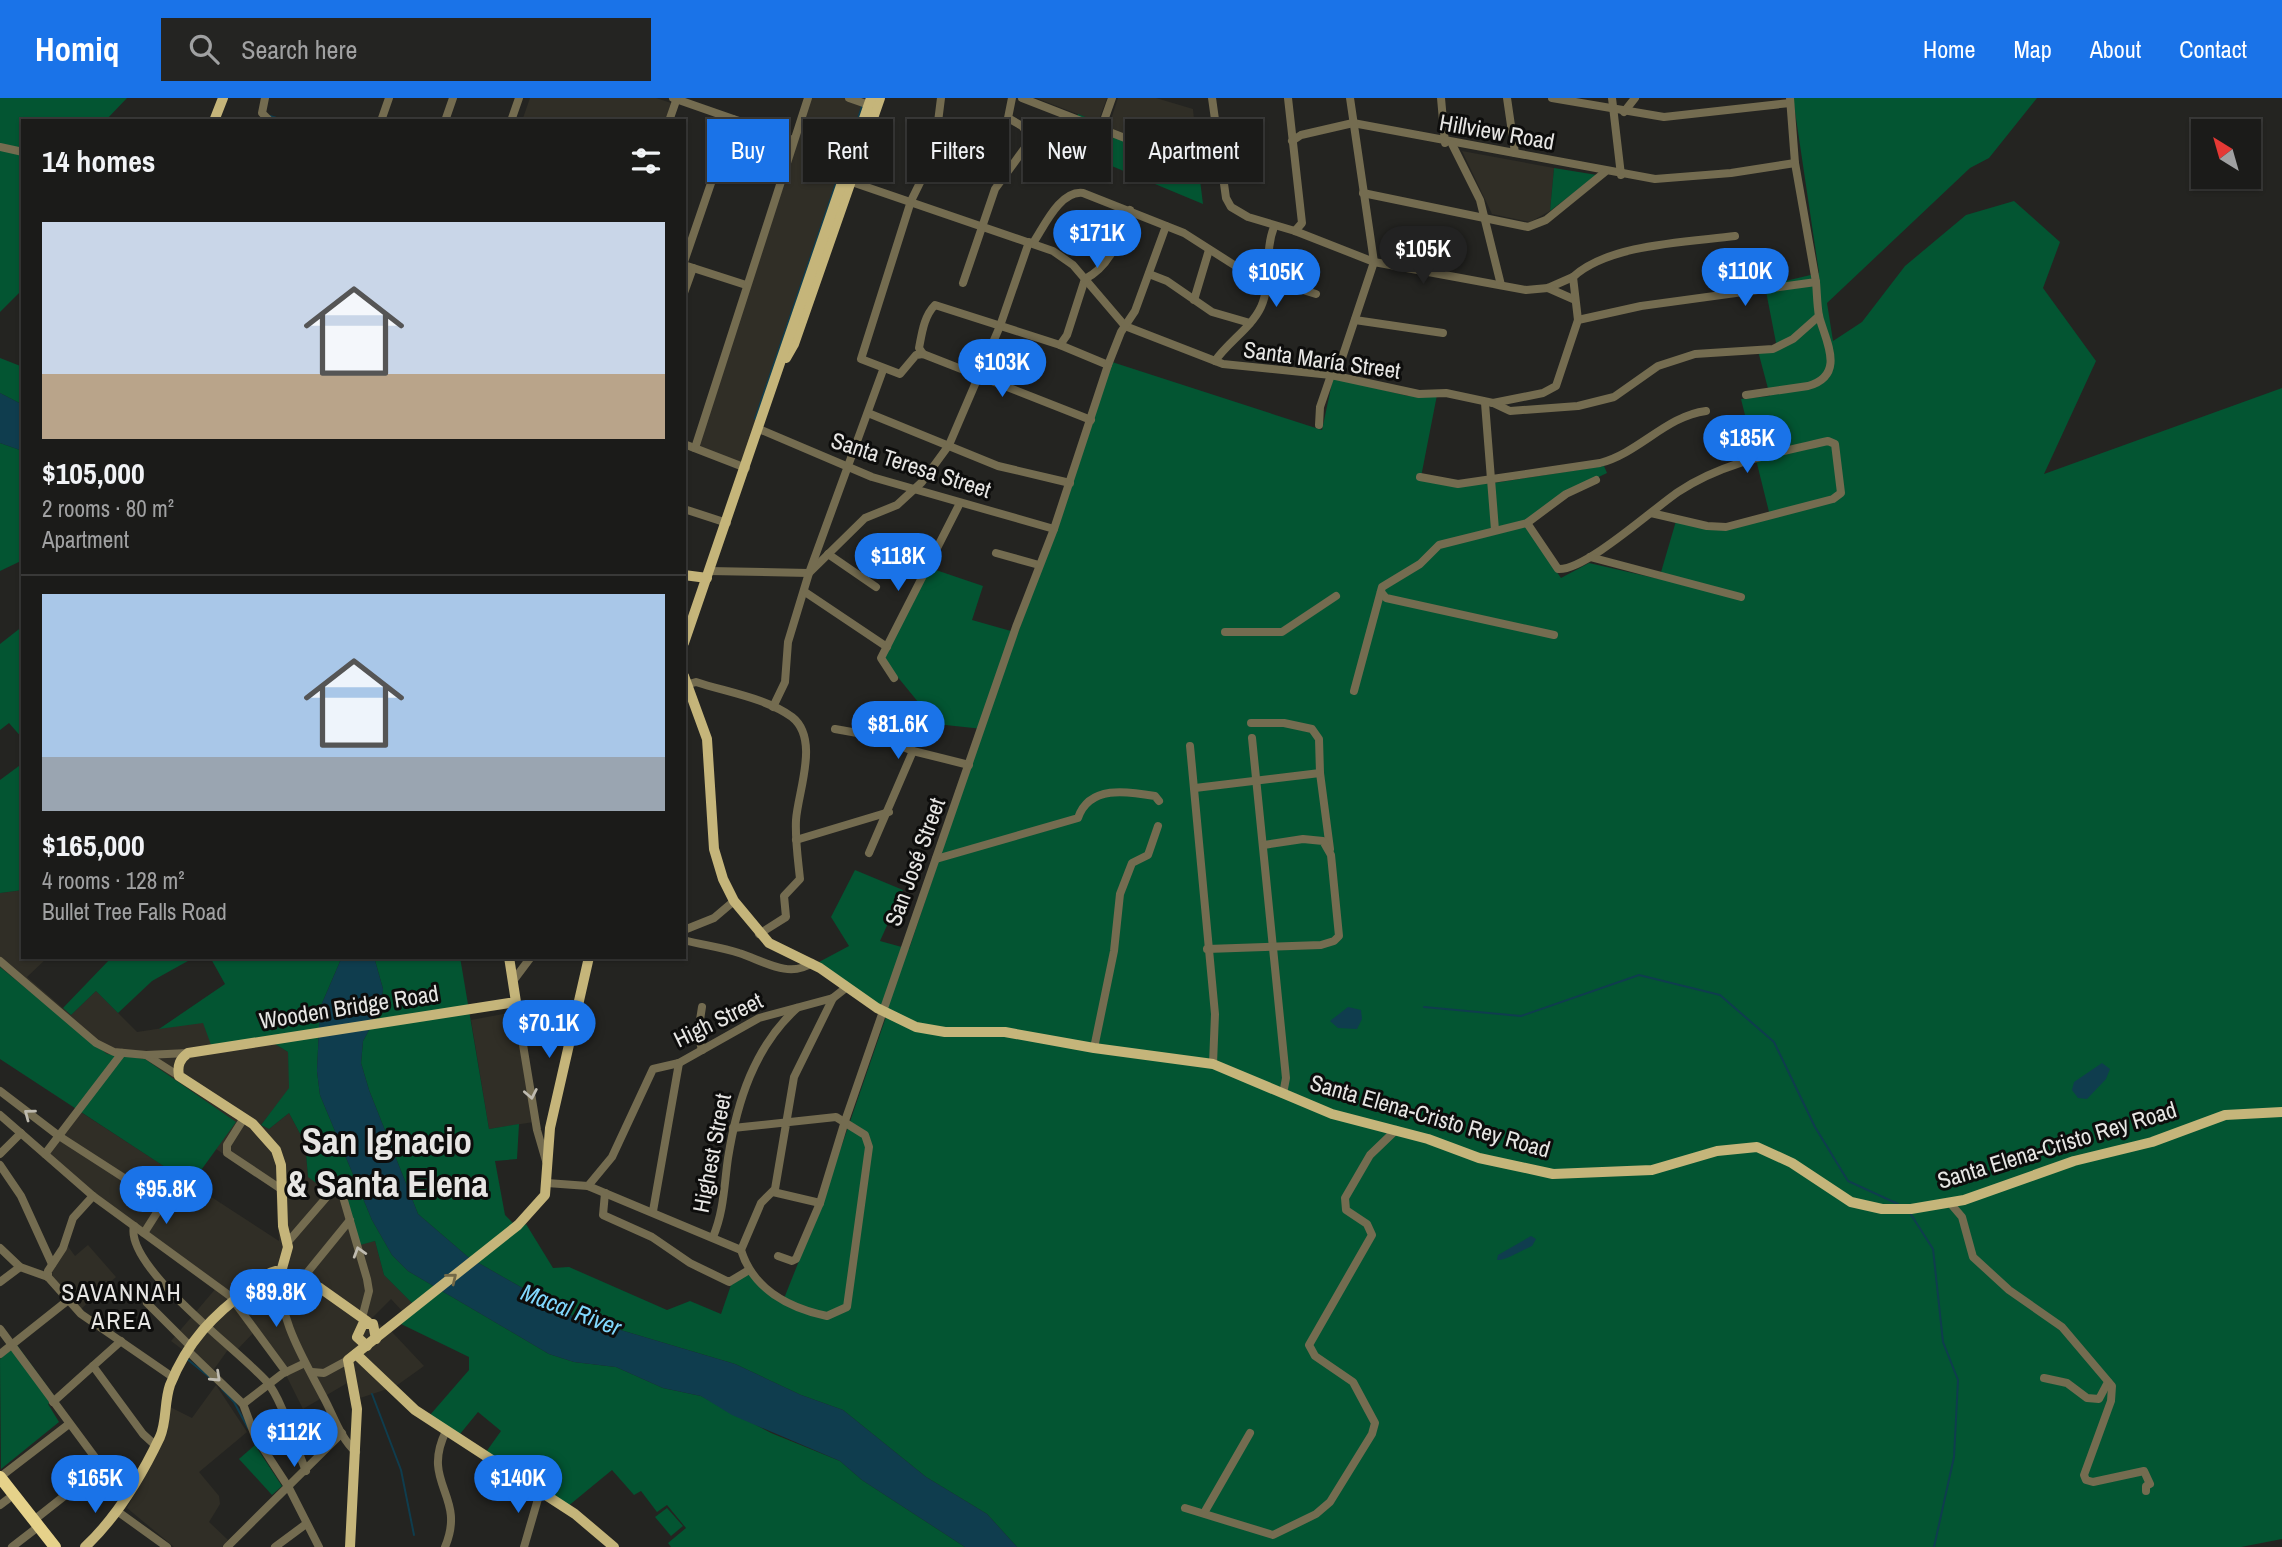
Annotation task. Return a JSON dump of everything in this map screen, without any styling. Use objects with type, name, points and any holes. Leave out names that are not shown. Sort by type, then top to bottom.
[{"type":"highway","points":[[0,1477],[47,1547]]},
{"type":"highway","points":[[3,1498],[55,1547]]},
{"type":"main road","points":[[215,119],[223,98]]},
{"type":"main road","points":[[868,119],[874,102]]},
{"type":"main road","points":[[686,637],[782,363],[794,344],[847,182]]},
{"type":"main road","points":[[686,577],[707,578]]},
{"type":"main road","name":"Santa Elena-Cristo Rey Road","points":[[687,680],[709,747],[710,815],[716,859],[734,901],[759,934],[776,947],[812,963],[884,1013],[908,1024],[934,1031],[994,1031],[1213,1064],[1332,1114],[1396,1130],[1479,1158],[1560,1175],[1653,1170],[1717,1151],[1757,1147],[1792,1163],[1861,1206],[1898,1210],[1950,1203],[2074,1161],[2152,1142],[2225,1115],[2282,1112]]},
{"type":"main road","points":[[509,959],[516,1002]]},
{"type":"main road","points":[[352,1357],[399,1322],[540,1204],[547,1183],[549,1134],[589,959]]},
{"type":"main road","name":"Wooden Bridge Road","points":[[188,1053],[516,1002]]},
{"type":"main road","points":[[188,1053],[179,1062],[179,1076],[244,1118],[272,1144],[280,1160],[287,1243],[281,1272]]},
{"type":"main road","points":[[537,1130],[544,1136],[549,1134]]},
{"type":"main road","points":[[285,1259],[298,1277]]},
{"type":"main road","points":[[85,1547],[117,1511],[155,1446],[162,1431],[168,1394],[188,1348],[205,1324],[270,1272],[298,1277],[365,1320],[375,1327],[371,1342]]},
{"type":"main road","points":[[365,1320],[358,1334],[360,1343],[371,1342]]},
{"type":"main road","points":[[352,1357],[404,1402],[589,1524],[614,1547]]},
{"type":"main road","points":[[350,1547],[357,1409],[352,1357]]},
{"type":"street","points":[[265,98],[262,113],[268,119]]},
{"type":"street","points":[[382,119],[389,98]]},
{"type":"street","points":[[446,119],[453,98]]},
{"type":"street","points":[[512,119],[519,98]]},
{"type":"street","points":[[670,119],[675,98],[793,140]]},
{"type":"street","points":[[695,448],[808,98]]},
{"type":"street","points":[[849,98],[874,102]]},
{"type":"street","points":[[941,98],[934,154],[911,201],[861,359],[883,370],[900,374],[919,352],[928,312],[935,305],[1060,345],[1108,365]]},
{"type":"street","points":[[963,283],[999,180],[1027,145],[1030,136],[1023,126],[1008,118],[1012,98]]},
{"type":"street","points":[[1022,98],[1076,119]]},
{"type":"street","points":[[1105,119],[1112,98]]},
{"type":"street","points":[[1212,98],[1226,198],[1236,211],[1374,262],[1526,290],[1548,288],[1573,277],[1594,261],[1621,252],[1735,236]]},
{"type":"street","points":[[1287,98],[1302,223],[1295,231]]},
{"type":"street","points":[[1319,425],[1320,407],[1355,320],[1374,262],[1350,98]]},
{"type":"street","points":[[1441,98],[1449,143],[1477,193],[1501,285]]},
{"type":"street","points":[[1507,98],[1515,153]]},
{"type":"street","points":[[1552,98],[1664,117],[1790,101],[1795,163],[1816,282],[1819,316],[1832,355],[1822,378],[1814,384],[1746,395]]},
{"type":"street","points":[[1612,98],[1621,175]]},
{"type":"street","points":[[1624,112],[1635,98]]},
{"type":"street","points":[[733,118],[687,265],[746,285]]},
{"type":"street","name":"Hillview Road","points":[[1292,141],[1301,135],[1353,123],[1621,175],[1655,179],[1702,176],[1795,163]]},
{"type":"street","points":[[0,147],[21,152]]},
{"type":"street","points":[[1363,193],[1483,220],[1528,227],[1540,224],[1605,172]]},
{"type":"street","name":"Santa María Street","points":[[850,182],[982,225],[1064,257],[1125,326],[1215,361],[1258,370],[1333,376],[1419,394],[1446,393],[1489,403],[1506,410],[1578,406],[1606,400],[1626,391],[1652,369],[1678,358],[1716,350],[1765,350],[1780,347],[1819,316]]},
{"type":"street","points":[[707,578],[809,573],[865,518],[897,505],[915,489],[949,445],[1000,326],[1031,243],[1063,200],[1073,193],[1083,192],[1191,237],[1238,269],[1316,294]]},
{"type":"street","points":[[1060,345],[1067,335],[1085,278],[1099,271],[1112,252],[1130,210]]},
{"type":"street","name":"San José Street","points":[[778,1256],[792,1261],[796,1259],[820,1203],[845,1121],[1039,565],[1054,529],[1108,365],[1125,326],[1135,311],[1166,226]]},
{"type":"street","points":[[1215,361],[1250,323],[1262,303],[1268,244],[1274,227]]},
{"type":"street","points":[[1194,300],[1209,250]]},
{"type":"street","points":[[1149,274],[1212,312],[1250,323]]},
{"type":"street","points":[[1495,530],[1489,479],[1489,403],[1543,393],[1556,386],[1578,320],[1573,299],[1573,277]]},
{"type":"street","points":[[1578,320],[1641,306],[1816,282]]},
{"type":"street","points":[[1548,288],[1573,299]]},
{"type":"street","points":[[1355,320],[1443,333]]},
{"type":"street","points":[[919,352],[980,374],[1091,421]]},
{"type":"street","points":[[773,707],[785,682],[788,642],[809,573],[883,370]]},
{"type":"street","points":[[1420,477],[1452,484],[1608,461],[1677,420],[1706,411]]},
{"type":"street","points":[[868,414],[998,466],[1070,483]]},
{"type":"street","name":"Santa Teresa Street","points":[[759,429],[846,467],[1054,529]]},
{"type":"street","points":[[1527,523],[1558,569],[1566,569],[1590,557],[1651,513],[1690,485],[1726,466],[1828,441],[1835,444],[1841,493],[1833,499],[1726,527],[1707,526],[1651,513]]},
{"type":"street","points":[[686,445],[746,468]]},
{"type":"street","points":[[1354,691],[1382,587],[1420,564],[1439,545],[1527,523],[1566,494],[1596,480]]},
{"type":"street","points":[[894,678],[881,658],[960,503]]},
{"type":"street","points":[[686,510],[727,523]]},
{"type":"street","points":[[996,553],[1039,565]]},
{"type":"street","points":[[828,554],[876,587]]},
{"type":"street","points":[[1590,557],[1741,597]]},
{"type":"street","points":[[805,592],[887,646]]},
{"type":"street","points":[[1381,592],[1390,599],[1554,635]]},
{"type":"street","points":[[1225,632],[1282,632],[1336,596]]},
{"type":"street","points":[[687,680],[773,707],[797,722],[805,742],[796,840],[800,879],[784,896],[786,917],[759,934]]},
{"type":"street","points":[[1207,949],[1321,945],[1334,941],[1339,936],[1320,774],[1319,738],[1312,729],[1284,723],[1251,723]]},
{"type":"street","points":[[835,729],[880,737],[913,751],[969,765]]},
{"type":"street","points":[[1252,738],[1254,783],[1264,845],[1286,1078],[1283,1094]]},
{"type":"street","points":[[1190,746],[1215,1014],[1213,1064]]},
{"type":"street","points":[[869,853],[889,812],[913,751]]},
{"type":"street","points":[[1195,788],[1320,774]]},
{"type":"street","points":[[936,859],[1077,818],[1082,805],[1098,794],[1143,794],[1155,796],[1160,801]]},
{"type":"street","points":[[796,840],[889,812]]},
{"type":"street","points":[[1094,1048],[1114,951],[1120,894],[1132,863],[1148,855],[1158,826]]},
{"type":"street","points":[[1264,845],[1303,839],[1323,841],[1331,855]]},
{"type":"street","points":[[686,929],[714,918],[734,901]]},
{"type":"street","points":[[686,940],[737,952],[780,968],[804,968],[812,963]]},
{"type":"street","points":[[513,981],[530,959]]},
{"type":"street","points":[[0,961],[96,1043],[122,1053],[188,1053]]},
{"type":"street","name":"High Street","points":[[588,1186],[612,1157],[649,1073],[660,1065],[679,1063],[759,1018],[833,999],[848,987]]},
{"type":"street","points":[[733,1128],[785,1124],[836,1117],[865,1135],[869,1147],[847,1307],[827,1316],[801,1308],[772,1294],[748,1270],[741,1250],[761,1203],[773,1192],[785,1124],[797,1068],[833,999]]},
{"type":"street","points":[[516,1002],[537,1130],[547,1167]]},
{"type":"street","points":[[702,1007],[698,1033],[702,1050]]},
{"type":"street","name":"Highest Street","points":[[713,1237],[723,1206],[733,1128],[742,1093],[761,1053],[778,1027],[797,1008]]},
{"type":"street","points":[[45,1154],[122,1053]]},
{"type":"street","points":[[146,1055],[179,1076]]},
{"type":"street","points":[[653,1211],[679,1063]]},
{"type":"street","points":[[0,1091],[59,1136],[163,1203],[144,1233]]},
{"type":"street","points":[[0,1115],[93,1196],[234,1300],[286,1372]]},
{"type":"street","points":[[244,1118],[227,1145],[227,1153],[281,1189]]},
{"type":"street","points":[[1185,1508],[1262,1534],[1277,1534],[1326,1507],[1372,1434],[1374,1419],[1356,1387],[1345,1375],[1315,1356],[1309,1345],[1372,1235],[1367,1224],[1346,1210],[1345,1198],[1373,1151],[1396,1130]]},
{"type":"street","points":[[0,1154],[21,1133]]},
{"type":"street","points":[[0,1165],[21,1196],[52,1264]]},
{"type":"street","points":[[547,1183],[588,1186],[741,1250]]},
{"type":"street","points":[[287,1243],[328,1195],[339,1189],[343,1193],[369,1287],[365,1320]]},
{"type":"street","points":[[773,1192],[820,1203]]},
{"type":"street","points":[[605,1193],[603,1215],[652,1237],[696,1267],[729,1282],[748,1270]]},
{"type":"street","points":[[48,1277],[52,1264],[63,1248],[73,1218],[93,1196]]},
{"type":"street","points":[[1950,1203],[1962,1217],[1973,1257],[2009,1290],[2062,1327],[2112,1386],[2111,1401],[2084,1475],[2093,1482],[2144,1471],[2150,1484],[2146,1486],[2146,1491]]},
{"type":"street","points":[[298,1277],[350,1220]]},
{"type":"street","points":[[134,1226],[135,1243],[156,1275],[269,1384],[306,1471]]},
{"type":"street","points":[[0,1248],[20,1267],[48,1277],[80,1314],[174,1378]]},
{"type":"street","points":[[0,1282],[20,1267]]},
{"type":"street","points":[[281,1272],[285,1309],[305,1363],[342,1433],[356,1452]]},
{"type":"street","points":[[0,1354],[67,1301]]},
{"type":"street","points":[[147,1303],[243,1404],[255,1436],[289,1488],[318,1547]]},
{"type":"street","points":[[0,1329],[125,1498]]},
{"type":"street","points":[[53,1402],[121,1341]]},
{"type":"street","points":[[312,1372],[320,1374],[352,1357]]},
{"type":"street","points":[[243,1404],[286,1372],[305,1363]]},
{"type":"street","points":[[93,1366],[155,1446]]},
{"type":"street","points":[[2044,1378],[2067,1383],[2087,1398],[2099,1399],[2108,1382]]},
{"type":"street","points":[[0,1477],[69,1424]]},
{"type":"street","points":[[445,1547],[453,1515],[436,1465],[438,1449],[446,1431]]},
{"type":"street","points":[[227,1547],[342,1433]]},
{"type":"street","points":[[1203,1513],[1250,1433]]},
{"type":"street","points":[[12,1547],[102,1467]]},
{"type":"street","points":[[524,1547],[540,1492]]},
{"type":"street","points":[[117,1511],[167,1547]]},
{"type":"street","points":[[275,1547],[306,1524]]},
{"type":"shaded area","points":[[530,98],[656,98],[671,103],[666,119],[523,119]]},
{"type":"shaded area","points":[[807,98],[867,98],[860,119],[803,119],[803,182],[839,182],[742,467],[695,448],[780,182],[789,182],[789,154]]},
{"type":"shaded area","points":[[1036,98],[1107,98],[1099,119],[1090,119]]},
{"type":"shaded area","points":[[1118,98],[1156,98],[1193,109],[1194,119],[1125,119],[1125,141],[1111,137],[1111,120]]},
{"type":"shaded area","points":[[1462,151],[1554,168],[1550,211],[1530,222],[1492,214]]},
{"type":"shaded area","points":[[21,890],[21,959],[46,959],[27,977],[71,1015],[96,991],[137,1032],[203,1022],[275,1044],[288,1052],[290,1088],[261,1125],[269,1129],[289,1113],[305,1143],[308,1177],[341,1182],[361,1244],[375,1241],[384,1275],[414,1305],[404,1313],[391,1299],[371,1319],[392,1332],[424,1366],[396,1386],[354,1400],[349,1382],[303,1409],[282,1367],[256,1330],[235,1352],[230,1347],[212,1372],[171,1341],[217,1287],[44,1153],[79,1111],[279,1241],[276,1189],[216,1149],[235,1122],[145,1059],[107,1055],[0,967],[0,893]]},
{"type":"shaded area","points":[[514,1012],[534,1122],[489,1129],[471,1020]]},
{"type":"shaded area","points":[[67,1245],[75,1256],[88,1245],[116,1277],[80,1310],[53,1279],[52,1271]]},
{"type":"shaded area","points":[[216,1385],[247,1432],[199,1472],[219,1496],[220,1504],[209,1522],[228,1540],[222,1547],[174,1547],[127,1508],[167,1434],[170,1407],[192,1418]]},
{"type":"green space","points":[[0,98],[127,98],[107,119],[21,119],[21,291],[0,312]]},
{"type":"green space","points":[[1793,98],[2037,98],[1989,158],[1970,168],[1827,303],[1833,341],[1862,322],[1905,266],[1966,215],[2014,201],[2060,242],[2043,288],[2096,361],[2044,474],[2282,388],[2282,1539],[2241,1547],[1017,1547],[987,1514],[926,1477],[843,1410],[801,1395],[735,1364],[570,1315],[468,1257],[418,1214],[361,1063],[363,1041],[381,1007],[383,989],[375,959],[460,959],[489,1129],[519,1124],[517,1159],[495,1161],[505,1215],[514,1224],[513,1233],[526,1224],[553,1268],[569,1267],[667,1310],[690,1301],[721,1314],[731,1285],[748,1274],[783,1301],[822,1203],[888,1011],[819,962],[849,946],[831,917],[855,870],[903,890],[880,941],[909,949],[983,729],[936,724],[883,659],[930,568],[983,586],[972,620],[1018,633],[1112,362],[1322,430],[1333,378],[1408,396],[1437,395],[1421,477],[1494,483],[1604,466],[1607,473],[1559,496],[1523,523],[1561,578],[1589,563],[1659,579],[1676,521],[1727,530],[1770,516],[1741,399],[1770,396],[1758,351],[1777,348],[1765,286],[1819,273]]},
{"type":"green space","points":[[1078,114],[1090,119],[1076,119]]},
{"type":"green space","points":[[1111,137],[1125,141],[1125,172],[1111,166]]},
{"type":"green space","points":[[1554,168],[1597,175],[1550,211]]},
{"type":"green space","points":[[1150,182],[1200,182],[1203,204]]},
{"type":"green space","points":[[0,358],[21,366],[21,404],[0,393]]},
{"type":"green space","points":[[0,443],[21,450],[21,561],[0,571]]},
{"type":"green space","points":[[21,628],[21,737],[9,723],[0,730],[0,644]]},
{"type":"green space","points":[[21,764],[21,890],[0,893],[0,780]]},
{"type":"green space","points":[[110,959],[191,959],[152,981],[118,1013],[96,991],[71,1015],[63,1008]]},
{"type":"green space","points":[[211,959],[341,959],[320,1008],[317,1071],[320,1095],[372,1220],[392,1255],[408,1271],[549,1354],[574,1362],[616,1367],[663,1388],[701,1396],[771,1433],[840,1461],[862,1480],[965,1547],[671,1547],[668,1543],[686,1528],[667,1505],[657,1512],[641,1491],[634,1495],[612,1470],[567,1507],[486,1452],[501,1431],[478,1412],[460,1434],[430,1415],[469,1370],[469,1357],[401,1324],[414,1305],[384,1275],[375,1241],[360,1245],[341,1182],[327,1191],[308,1177],[305,1143],[289,1113],[269,1129],[261,1125],[289,1088],[288,1052],[275,1044],[214,1053],[203,1023],[159,1029],[225,984]]},
{"type":"green space","points":[[0,967],[107,1054],[145,1059],[236,1122],[191,1184],[0,1059]]},
{"type":"green space","points":[[17,1345],[55,1397],[48,1404],[59,1422],[1,1469],[0,1359]]},
{"type":"green space","points":[[255,1445],[282,1486],[272,1495],[239,1459]]},
{"type":"green space","points":[[667,1508],[683,1526],[671,1536],[655,1517]]},
{"type":"water","points":[[0,393],[21,404],[21,450],[0,443]]},
{"type":"water","points":[[341,959],[375,959],[383,989],[381,1008],[363,1041],[361,1063],[369,1090],[418,1214],[468,1257],[570,1315],[735,1364],[801,1395],[843,1410],[926,1477],[987,1514],[1017,1547],[965,1547],[862,1480],[840,1461],[732,1415],[701,1396],[663,1388],[616,1367],[574,1362],[549,1354],[408,1271],[392,1255],[372,1220],[320,1095],[317,1071],[320,1008]]},
{"type":"water","points":[[1348,1007],[1361,1010],[1362,1019],[1357,1029],[1338,1028],[1330,1021]]},
{"type":"water","points":[[2102,1063],[2110,1069],[2106,1079],[2087,1099],[2078,1098],[2072,1090],[2074,1082]]},
{"type":"water","points":[[1531,1236],[1536,1239],[1532,1246],[1497,1260],[1498,1255]]},
{"type":"waterway","points":[[858,119],[862,106]]},
{"type":"waterway","points":[[270,116],[280,119]]},
{"type":"waterway","points":[[755,419],[837,182]]},
{"type":"waterway","points":[[1424,1007],[1521,1016],[1639,975],[1720,995],[1774,1042],[1815,1127],[1848,1181],[1898,1204]]},
{"type":"waterway","points":[[1910,1213],[1933,1249],[1943,1342],[1958,1380],[1954,1457],[1934,1547]]},
{"type":"waterway","points":[[187,1359],[213,1380]]},
{"type":"waterway","points":[[222,1389],[234,1402],[248,1428]]},
{"type":"waterway","points":[[372,1394],[401,1470],[414,1535]]},
{"type":"district","name":"San Ignacio & Santa Elena","points":[[387,1162]]},
{"type":"district","name":"SAVANNAH AREA","points":[[122,1307]]},
{"type":"water label","name":"Macal River","points":[[571,1310]]}]
